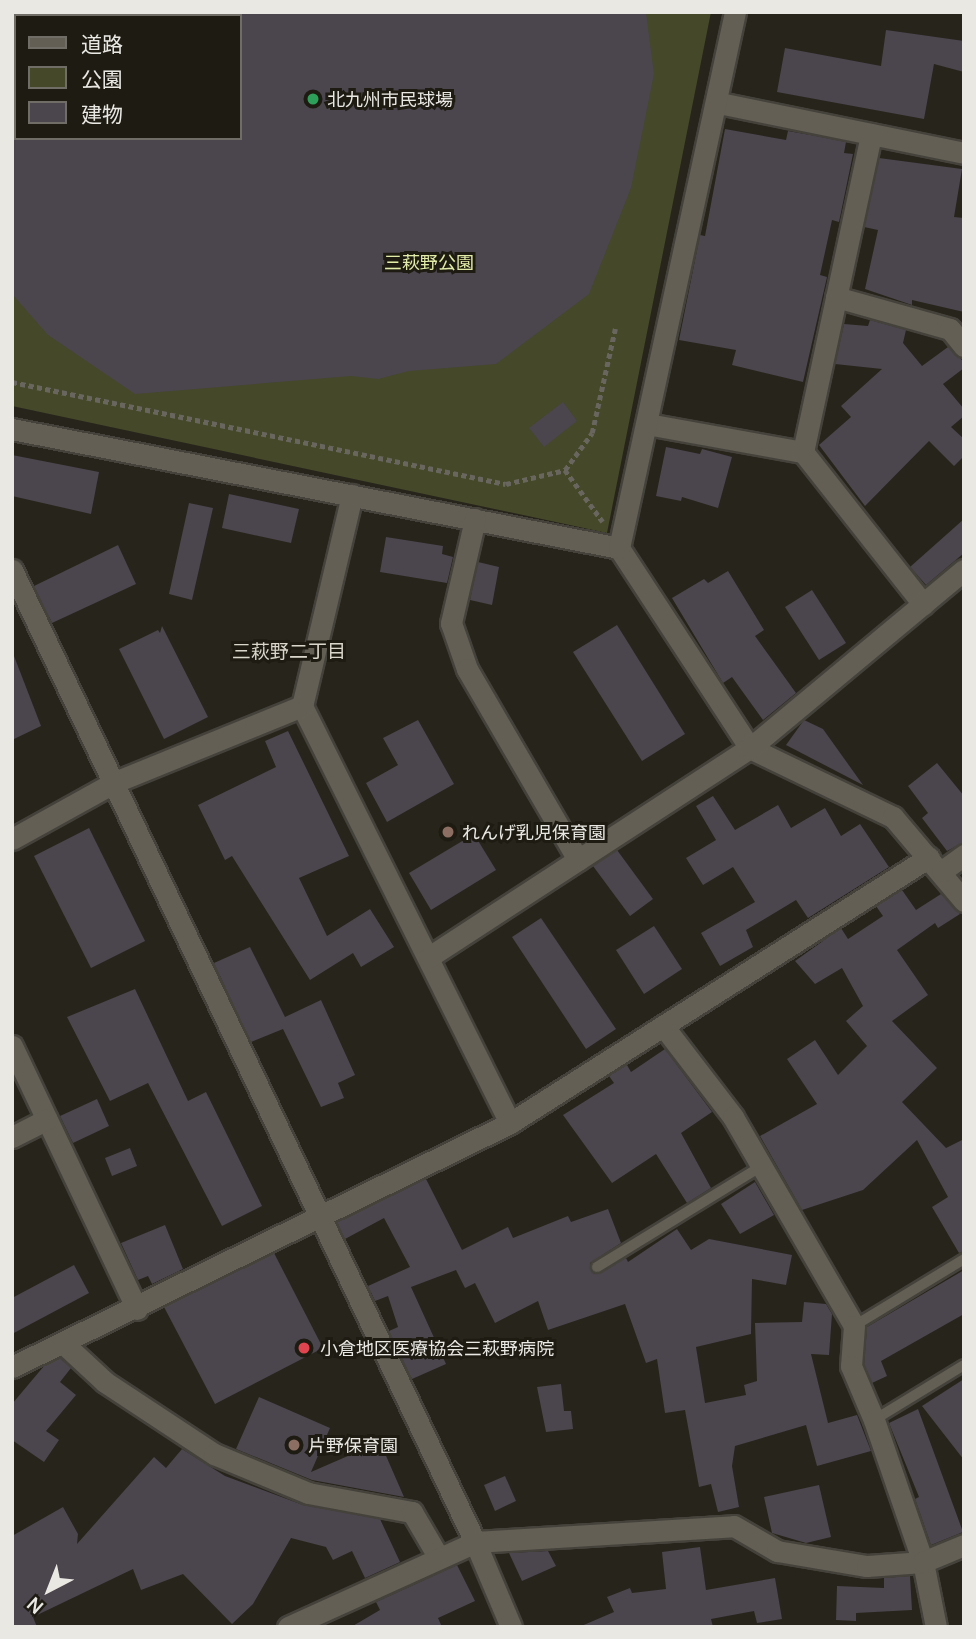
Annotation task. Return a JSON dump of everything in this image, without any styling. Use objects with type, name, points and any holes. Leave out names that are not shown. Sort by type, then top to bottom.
[{"type":"street","points":[[735,12],[719,103],[620,547],[750,748],[893,817],[936,864],[964,901]]},
{"type":"street","points":[[719,103],[964,153]]},
{"type":"street","points":[[803,452],[871,134]]},
{"type":"street","points":[[836,297],[950,329],[964,346]]},
{"type":"street","points":[[647,424],[803,452],[923,604]]},
{"type":"street","points":[[12,429],[620,547]]},
{"type":"street","points":[[352,495],[302,706],[510,1123]]},
{"type":"street","points":[[475,520],[451,623],[467,669],[578,860]]},
{"type":"street","points":[[12,570],[475,1542],[511,1627]]},
{"type":"street","points":[[429,957],[750,748],[964,570]]},
{"type":"street","points":[[12,839],[115,782],[302,706]]},
{"type":"street","points":[[12,1367],[137,1308],[319,1213],[510,1123],[936,864],[964,855]]},
{"type":"street","points":[[664,1027],[733,1117],[854,1325],[851,1366],[874,1420],[923,1562],[936,1627]]},
{"type":"street","points":[[12,1046],[137,1308]]},
{"type":"street","points":[[12,1137],[47,1119]]},
{"type":"street","points":[[63,1343],[105,1382],[214,1454],[308,1493],[412,1511],[439,1558]]},
{"type":"street","points":[[288,1627],[475,1542],[734,1526],[777,1551],[867,1566],[923,1562],[964,1545]]},
{"type":"lane","points":[[597,1267],[762,1166]]},
{"type":"lane","points":[[854,1325],[964,1259]]},
{"type":"lane","points":[[874,1420],[964,1365]]},
{"type":"path","points":[[12,382],[506,484],[565,470],[592,433],[615,329]]},
{"type":"path","points":[[565,470],[620,547]]},
{"type":"green space","name":"三萩野公園","points":[[12,12],[711,12],[607,533],[12,406]]},
{"type":"building","name":"三萩野公園","points":[[646,12],[654,74],[631,188],[589,294],[496,364],[409,371],[378,379],[351,376],[135,394],[48,335],[12,294],[12,138],[242,140],[240,14]]},
{"type":"building","points":[[886,30],[964,41],[964,72],[934,64],[924,119],[777,92],[785,48],[881,66]]},
{"type":"building","points":[[725,129],[786,140],[788,131],[816,136],[846,142],[844,153],[853,154],[839,222],[832,220],[820,275],[827,277],[803,382],[732,365],[736,350],[679,340],[700,235],[705,236]]},
{"type":"building","points":[[879,158],[962,169],[954,217],[964,218],[964,312],[912,300],[912,305],[865,289],[878,230],[864,227]]},
{"type":"building","points":[[870,320],[906,330],[903,343],[922,366],[948,347],[964,362],[964,368],[943,384],[964,409],[964,416],[951,427],[964,439],[964,456],[954,466],[929,441],[865,506],[819,445],[851,417],[841,406],[882,369],[835,364],[844,324],[868,326]]},
{"type":"building","points":[[563,402],[577,421],[544,447],[529,428]]},
{"type":"building","points":[[666,447],[700,454],[702,449],[732,457],[718,508],[682,497],[681,501],[656,496]]},
{"type":"building","points":[[12,455],[99,472],[91,514],[12,496]]},
{"type":"building","points":[[229,494],[299,509],[291,543],[222,528]]},
{"type":"building","points":[[189,503],[213,508],[192,600],[169,594]]},
{"type":"building","points":[[964,519],[964,553],[926,585],[910,567]]},
{"type":"building","points":[[386,537],[443,546],[442,554],[453,557],[447,583],[380,572]]},
{"type":"building","points":[[118,545],[136,584],[52,623],[34,586]]},
{"type":"building","points":[[478,562],[499,567],[492,605],[470,600]]},
{"type":"building","points":[[728,571],[764,630],[755,636],[796,693],[763,720],[732,677],[723,683],[672,598],[704,579],[708,583]]},
{"type":"building","points":[[812,590],[846,643],[819,660],[785,607]]},
{"type":"building","points":[[617,625],[685,734],[642,761],[573,652]]},
{"type":"building","points":[[162,626],[208,717],[164,739],[119,649],[158,630],[160,633]]},
{"type":"building","points":[[14,656],[41,726],[12,740],[12,657]]},
{"type":"building","points":[[418,720],[454,784],[387,822],[366,783],[398,765],[383,738]]},
{"type":"building","points":[[804,720],[823,729],[863,785],[786,745]]},
{"type":"building","points":[[288,731],[349,856],[299,878],[327,936],[370,909],[394,947],[361,967],[353,953],[310,980],[232,856],[225,860],[198,805],[276,767],[265,741]]},
{"type":"building","points":[[937,763],[964,796],[964,842],[947,851],[922,818],[928,813],[908,786]]},
{"type":"building","points":[[713,796],[735,830],[778,805],[791,828],[825,808],[841,836],[860,824],[889,867],[808,918],[796,900],[746,930],[753,947],[720,966],[701,933],[755,902],[733,867],[703,885],[686,858],[716,840],[696,806]]},
{"type":"building","points":[[89,828],[145,941],[91,968],[34,856]]},
{"type":"building","points":[[474,834],[496,870],[431,910],[409,873]]},
{"type":"building","points":[[617,850],[653,899],[630,916],[593,866]]},
{"type":"building","points":[[902,890],[916,910],[941,894],[960,914],[938,928],[935,923],[897,950],[928,995],[892,1021],[937,1068],[902,1102],[946,1148],[964,1139],[964,1251],[959,1253],[932,1207],[948,1197],[917,1140],[863,1190],[802,1210],[760,1136],[817,1104],[787,1059],[815,1040],[838,1075],[867,1046],[846,1021],[863,1006],[842,968],[815,984],[795,961],[841,928],[848,939],[883,916],[876,906]]},
{"type":"building","points":[[541,918],[616,1029],[586,1049],[512,937]]},
{"type":"building","points":[[654,926],[682,969],[644,994],[616,950]]},
{"type":"building","points":[[250,947],[285,1017],[321,1000],[355,1075],[338,1083],[344,1098],[321,1107],[283,1029],[251,1042],[214,963]]},
{"type":"building","points":[[135,989],[188,1101],[206,1092],[262,1206],[222,1226],[148,1083],[110,1101],[67,1017]]},
{"type":"building","points":[[665,1049],[712,1112],[681,1133],[711,1188],[687,1203],[656,1154],[612,1183],[563,1115],[614,1083],[609,1076],[627,1065],[631,1072]]},
{"type":"building","points":[[97,1099],[109,1126],[73,1143],[60,1116]]},
{"type":"building","points":[[130,1148],[137,1166],[112,1176],[105,1158]]},
{"type":"building","points":[[426,1179],[462,1250],[508,1227],[513,1238],[568,1216],[571,1222],[608,1209],[621,1243],[590,1263],[594,1274],[626,1258],[628,1262],[677,1229],[691,1250],[709,1239],[792,1255],[786,1285],[752,1279],[751,1334],[696,1347],[705,1403],[746,1395],[744,1385],[757,1381],[755,1323],[802,1322],[804,1302],[826,1304],[832,1314],[829,1355],[811,1354],[828,1423],[857,1415],[871,1451],[817,1466],[806,1425],[735,1446],[732,1466],[739,1507],[718,1512],[711,1484],[699,1487],[685,1410],[665,1413],[657,1359],[646,1363],[625,1304],[548,1330],[538,1301],[495,1323],[475,1283],[465,1288],[456,1270],[411,1287],[446,1364],[412,1379],[389,1331],[398,1327],[388,1296],[375,1301],[368,1286],[410,1267],[384,1218],[345,1239],[337,1222]]},
{"type":"building","points":[[755,1182],[774,1215],[740,1234],[721,1204]]},
{"type":"building","points":[[165,1225],[183,1269],[152,1284],[148,1276],[138,1280],[121,1243]]},
{"type":"building","points":[[274,1253],[323,1348],[215,1404],[164,1307]]},
{"type":"building","points":[[74,1265],[89,1293],[12,1334],[12,1298]]},
{"type":"building","points":[[964,1270],[964,1314],[881,1361],[887,1376],[872,1383],[864,1364],[867,1327]]},
{"type":"building","points":[[60,1358],[71,1368],[60,1382],[76,1395],[46,1431],[59,1440],[44,1462],[12,1440],[12,1404],[44,1366]]},
{"type":"building","points":[[964,1379],[964,1460],[922,1406]]},
{"type":"building","points":[[561,1384],[564,1411],[571,1411],[573,1429],[546,1432],[537,1387]]},
{"type":"building","points":[[259,1397],[330,1428],[311,1472],[380,1442],[404,1497],[312,1480],[236,1449]]},
{"type":"building","points":[[918,1409],[963,1532],[931,1545],[915,1499],[919,1497],[889,1423]]},
{"type":"building","points":[[182,1449],[225,1476],[303,1505],[380,1519],[400,1562],[365,1578],[352,1551],[333,1560],[326,1547],[291,1538],[253,1604],[232,1624],[183,1574],[141,1590],[133,1569],[33,1617],[37,1627],[12,1627],[12,1536],[63,1507],[78,1534],[77,1544],[154,1457],[166,1468]]},
{"type":"building","points":[[505,1476],[516,1501],[495,1511],[484,1485]]},
{"type":"building","points":[[819,1485],[831,1537],[806,1543],[772,1533],[764,1497]]},
{"type":"building","points":[[700,1547],[706,1590],[775,1578],[782,1619],[757,1623],[754,1611],[711,1619],[713,1627],[579,1627],[614,1612],[607,1597],[630,1588],[632,1593],[666,1589],[662,1552]]},
{"type":"building","points":[[548,1551],[556,1566],[522,1581],[509,1553]]},
{"type":"building","points":[[457,1565],[475,1601],[438,1618],[442,1627],[351,1627],[380,1610],[376,1602]]},
{"type":"building","points":[[910,1576],[912,1610],[856,1613],[856,1621],[836,1620],[837,1586],[884,1588],[884,1578]]},
{"type":"place","name":"北九州市民球場","points":[[313,99]]},
{"type":"place","name":"れんげ乳児保育園","points":[[448,832]]},
{"type":"place","name":"小倉地区医療協会三萩野病院","points":[[304,1348]]},
{"type":"place","name":"片野保育園","points":[[294,1445]]},
{"type":"district","name":"三萩野二丁目","points":[[289,652]]}]
